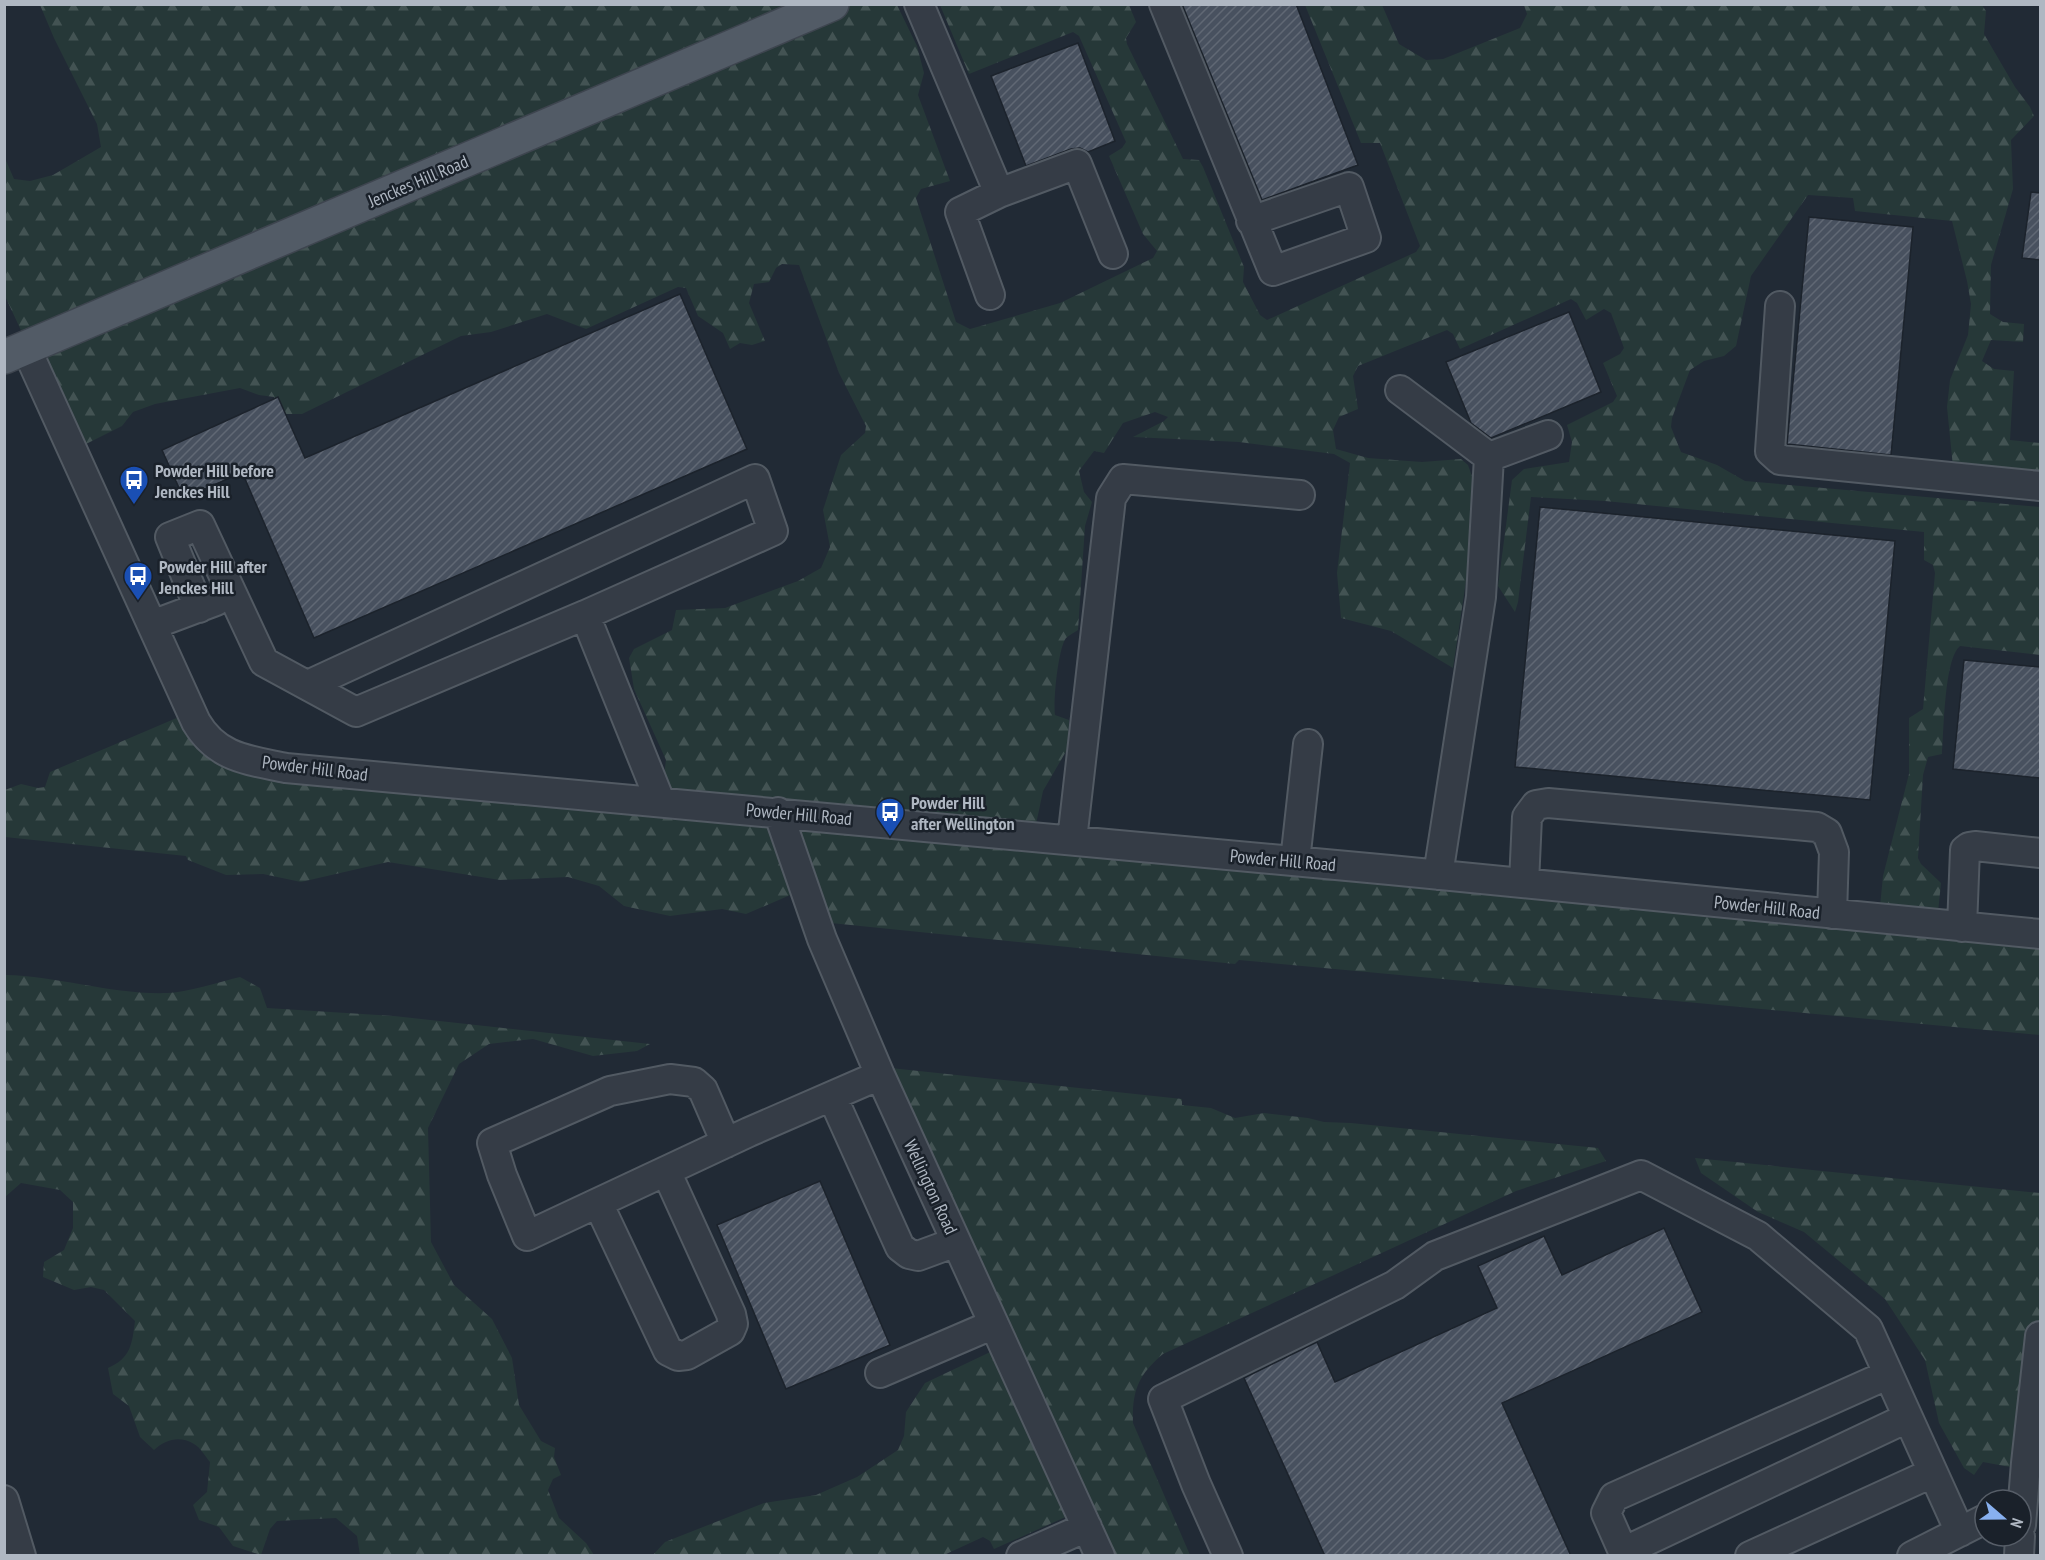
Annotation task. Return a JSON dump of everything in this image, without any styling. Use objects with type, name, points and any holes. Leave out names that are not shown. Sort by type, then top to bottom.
[{"type":"main road","name":"Jenckes Hill Road","points":[[15,353],[832,4]]},
{"type":"street","points":[[919,4],[999,193]]},
{"type":"street","points":[[1164,4],[1251,221]]},
{"type":"street","points":[[990,295],[960,212],[999,193],[1077,164],[1113,254]]},
{"type":"street","points":[[1780,306],[1770,451],[1780,460],[2040,486]]},
{"type":"street","name":"Powder Hill Road","points":[[15,353],[152,625],[196,722],[205,736],[217,747],[247,759],[286,768],[778,812],[2040,934]]},
{"type":"street","points":[[1400,390],[1489,457]]},
{"type":"street","points":[[1489,457],[1548,435]]},
{"type":"street","points":[[1438,875],[1481,597],[1489,457]]},
{"type":"street","points":[[199,608],[170,537],[200,525],[264,662],[356,712],[585,615],[773,531],[754,479],[308,685]]},
{"type":"street","points":[[1072,840],[1111,498],[1123,479],[1300,495]]},
{"type":"street","points":[[152,625],[232,596]]},
{"type":"street","points":[[585,615],[660,801]]},
{"type":"street","points":[[1295,861],[1308,744]]},
{"type":"street","points":[[1524,883],[1527,817],[1536,805],[1548,803],[1817,826],[1827,833],[1834,852],[1832,914]]},
{"type":"street","name":"Wellington Road","points":[[778,812],[822,939],[880,1075],[1100,1556]]},
{"type":"street","points":[[1962,927],[1965,850],[1975,846],[2040,853]]},
{"type":"street","points":[[726,1143],[703,1090],[694,1082],[670,1079],[610,1091],[492,1143],[502,1175],[527,1236],[726,1143],[880,1075]]},
{"type":"street","points":[[832,1096],[900,1247],[909,1254],[918,1256],[956,1242]]},
{"type":"street","points":[[598,1203],[668,1350],[678,1356],[687,1355],[730,1331],[733,1324],[731,1314],[666,1171]]},
{"type":"street","points":[[1228,1556],[1196,1484],[1163,1399],[1395,1285],[1435,1256],[1641,1175],[1758,1236],[1868,1329],[1960,1532]]},
{"type":"street","points":[[880,1373],[994,1324]]},
{"type":"street","points":[[2025,1488],[2036,1424],[2040,1336]]},
{"type":"street","points":[[1887,1375],[1614,1497],[1606,1514],[1624,1554],[1907,1418]]},
{"type":"street","points":[[1750,1556],[1932,1473]]},
{"type":"street","points":[[4,1500],[21,1556]]},
{"type":"street","points":[[1912,1556],[1973,1525]]},
{"type":"street","points":[[1021,1556],[1087,1527]]},
{"type":"green space","points":[[40,5],[897,5],[917,46],[924,73],[918,95],[950,181],[921,189],[916,198],[956,322],[970,329],[1060,303],[1153,258],[1157,251],[1143,234],[1109,156],[1122,148],[1126,142],[1079,36],[1073,32],[969,74],[940,5],[1129,5],[1136,22],[1126,38],[1127,44],[1183,159],[1199,160],[1203,167],[1244,267],[1243,282],[1260,315],[1267,320],[1416,252],[1420,246],[1380,143],[1361,143],[1305,5],[1382,5],[1399,44],[1426,60],[1443,59],[1520,28],[1527,14],[1524,5],[1982,5],[1986,11],[1984,34],[2034,116],[2011,140],[2013,189],[1991,265],[1990,314],[2003,322],[2024,324],[2023,342],[1991,340],[1982,361],[1994,369],[2014,371],[2010,440],[2040,443],[2040,472],[2011,468],[1998,472],[1953,467],[1947,407],[1950,380],[1968,335],[1971,304],[1952,221],[1855,211],[1853,198],[1808,195],[1751,276],[1736,346],[1724,356],[1704,361],[1690,370],[1672,418],[1671,427],[1681,452],[1717,465],[1745,481],[2040,507],[2040,655],[1960,646],[1955,653],[1948,680],[1942,754],[1928,757],[1923,775],[1918,858],[1921,864],[1941,883],[1937,922],[2040,934],[2040,1035],[1239,960],[1235,964],[821,922],[795,893],[746,914],[722,909],[670,916],[624,906],[599,886],[568,877],[500,880],[388,862],[301,882],[263,874],[226,875],[188,860],[186,856],[5,837],[5,790],[21,784],[38,788],[45,787],[50,772],[193,711],[224,750],[661,799],[666,760],[634,689],[629,658],[634,649],[672,630],[676,610],[725,608],[798,581],[821,568],[830,547],[823,510],[841,455],[865,433],[866,426],[839,373],[799,265],[782,264],[776,268],[769,282],[754,284],[749,303],[765,341],[752,345],[740,343],[730,349],[723,333],[698,316],[686,288],[678,287],[586,329],[547,314],[491,332],[461,336],[302,414],[282,414],[274,397],[259,395],[240,388],[155,404],[133,412],[122,426],[76,449],[5,296],[4,156],[14,179],[30,181],[53,175],[101,147],[97,124]],"holes":[[[1571,299],[1577,303],[1586,320],[1604,309],[1611,313],[1624,348],[1620,354],[1603,363],[1617,396],[1613,402],[1567,425],[1572,442],[1569,462],[1524,469],[1512,480],[1498,586],[1515,612],[1531,497],[1605,501],[1924,532],[1924,560],[1933,565],[1935,573],[1923,709],[1909,718],[1909,774],[1883,876],[1879,917],[1034,834],[1043,791],[1068,748],[1069,720],[1055,715],[1055,687],[1063,644],[1066,638],[1078,630],[1085,526],[1092,502],[1084,492],[1079,471],[1094,451],[1104,453],[1123,423],[1155,412],[1168,417],[1133,437],[1239,442],[1334,454],[1350,463],[1337,573],[1341,618],[1391,631],[1453,668],[1472,541],[1474,482],[1468,465],[1461,459],[1422,462],[1368,458],[1336,449],[1333,430],[1339,417],[1358,409],[1353,376],[1358,366],[1447,330],[1453,334],[1460,349]]]},
{"type":"green space","points":[[5,975],[147,993],[185,991],[240,977],[260,988],[267,1008],[394,1016],[650,1044],[637,1051],[593,1056],[533,1039],[489,1044],[459,1064],[428,1128],[431,1242],[454,1285],[492,1319],[512,1358],[519,1405],[541,1441],[555,1448],[554,1457],[561,1475],[553,1479],[548,1490],[559,1518],[586,1543],[594,1555],[360,1555],[357,1536],[336,1518],[277,1521],[270,1529],[261,1555],[233,1546],[219,1527],[199,1520],[193,1505],[207,1492],[210,1462],[196,1445],[188,1441],[178,1439],[168,1441],[154,1450],[140,1437],[129,1406],[113,1394],[108,1368],[126,1355],[133,1337],[135,1321],[104,1290],[91,1287],[74,1290],[43,1277],[44,1262],[64,1250],[73,1228],[73,1202],[60,1190],[21,1183],[5,1197]]},
{"type":"green space","points":[[881,1067],[1182,1099],[1182,1105],[1211,1108],[1235,1118],[1264,1113],[1324,1122],[1598,1148],[1606,1161],[1516,1191],[1163,1354],[1154,1362],[1138,1384],[1135,1393],[1133,1423],[1190,1555],[1102,1555],[1079,1511],[994,1549],[990,1541],[983,1537],[944,1555],[652,1556],[665,1542],[764,1503],[816,1495],[857,1477],[898,1450],[904,1436],[906,1412],[925,1383],[1005,1345]]},
{"type":"green space","points":[[1695,1158],[2040,1193],[2040,1503],[2033,1503],[2033,1488],[2027,1488],[2026,1470],[1983,1462],[1974,1475],[1964,1468],[1939,1423],[1925,1360],[1885,1299],[1804,1232],[1758,1212],[1701,1173]]},
{"type":"building","points":[[1182,4],[1296,4],[1358,165],[1262,200]]},
{"type":"building","points":[[1078,43],[1115,141],[1088,152],[1080,148],[1071,149],[1026,166],[991,76]]},
{"type":"building","points":[[2031,192],[2040,193],[2040,260],[2022,258]]},
{"type":"building","points":[[1809,217],[1913,227],[1891,455],[1787,444]]},
{"type":"building","points":[[680,294],[747,449],[314,638],[242,472],[184,499],[162,450],[278,397],[305,458]]},
{"type":"building","points":[[1569,312],[1601,392],[1491,438],[1471,423],[1446,362]]},
{"type":"building","points":[[1540,507],[1895,541],[1870,800],[1515,767]]},
{"type":"building","points":[[1964,660],[2040,667],[2040,778],[1953,769]]},
{"type":"building","points":[[820,1181],[890,1345],[786,1389],[717,1225]]},
{"type":"building","points":[[1664,1228],[1702,1312],[1502,1403],[1571,1556],[1325,1556],[1244,1378],[1317,1342],[1335,1382],[1497,1308],[1478,1266],[1544,1236],[1562,1275]]},
{"type":"place","name":"Powder Hill before Jenckes Hill","points":[[134,506]]},
{"type":"place","name":"Powder Hill after Jenckes Hill","points":[[138,602]]},
{"type":"place","name":"Powder Hill after Wellington","points":[[890,838]]}]
